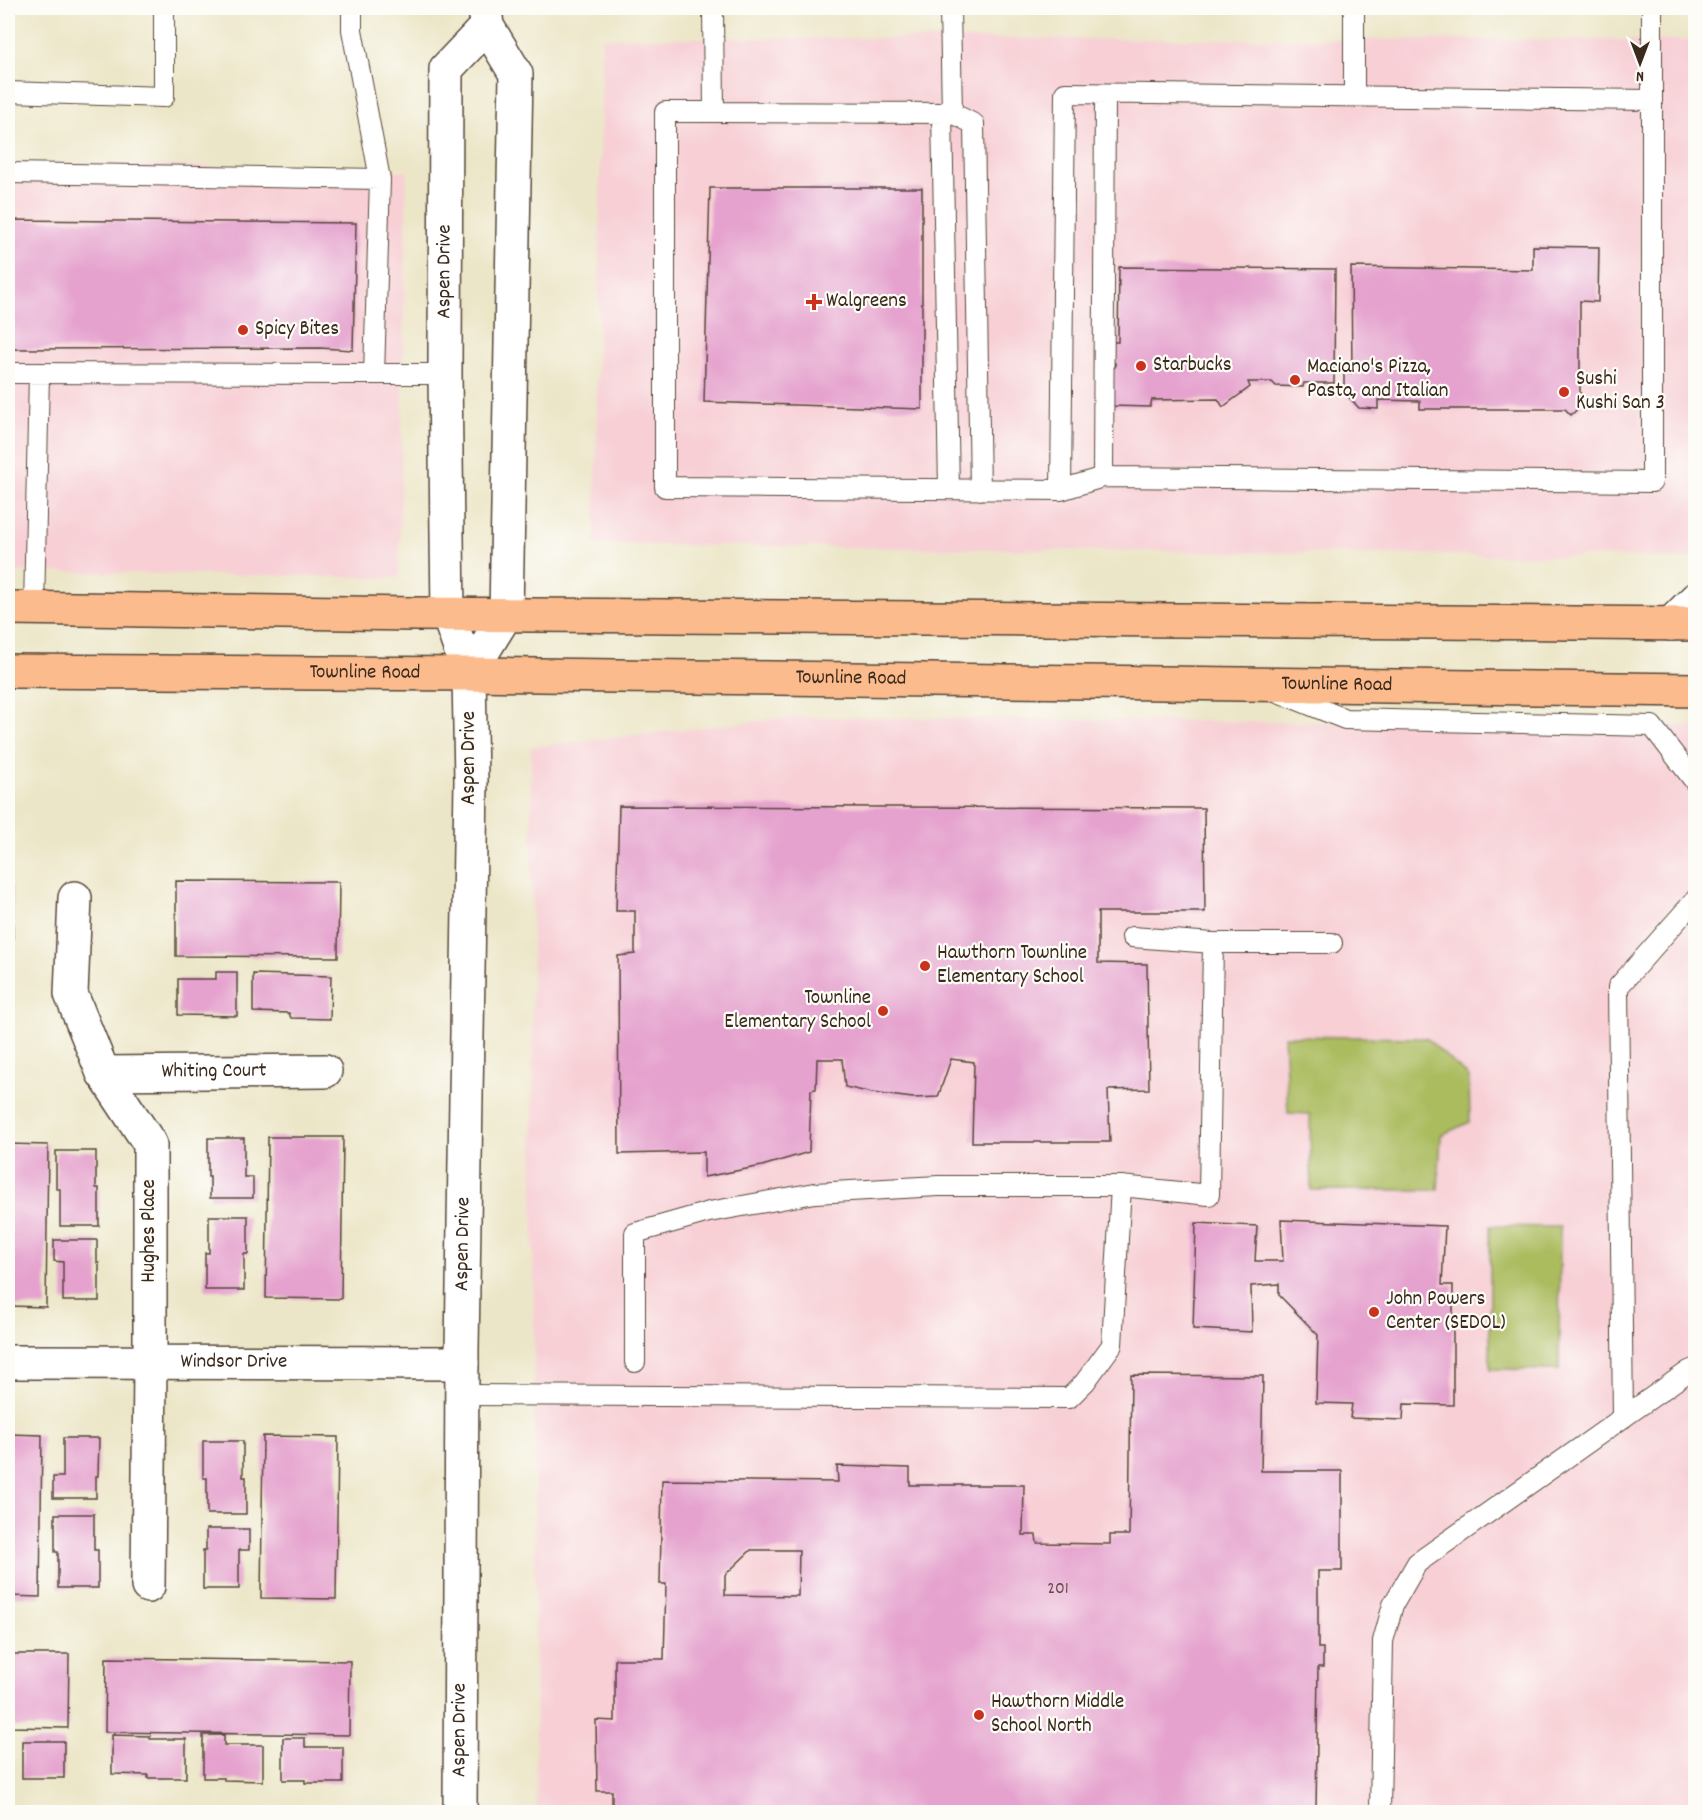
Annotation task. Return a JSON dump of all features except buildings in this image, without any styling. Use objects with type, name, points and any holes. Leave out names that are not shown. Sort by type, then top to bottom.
[{"type":"main road","points":[[21,608],[448,614],[1683,624]]},
{"type":"main road","name":"Townline Road","points":[[8,671],[1691,688]]},
{"type":"street","name":"Aspen Drive","points":[[460,1812],[462,1362],[471,781],[469,674],[448,614],[445,374],[446,69],[486,17],[516,74],[506,614]]},
{"type":"street","points":[[1683,624],[1695,599]]},
{"type":"street","points":[[469,674],[506,614]]},
{"type":"street","name":"Hughes Place","points":[[75,898],[71,994],[103,1073],[150,1144],[148,1586]]},
{"type":"street","name":"Whiting Court","points":[[103,1073],[325,1071]]},
{"type":"street","name":"Windsor Drive","points":[[8,1362],[462,1362]]},
{"type":"lane","points":[[8,92],[164,97],[164,8]]},
{"type":"lane","points":[[352,8],[352,30],[380,178],[374,374]]},
{"type":"lane","points":[[713,8],[714,112]]},
{"type":"lane","points":[[949,489],[947,113],[950,8]]},
{"type":"lane","points":[[1354,8],[1354,97]]},
{"type":"lane","points":[[980,490],[975,124],[947,113],[664,112],[664,487],[980,490],[1061,490],[1103,477],[1652,482],[1652,8]]},
{"type":"lane","points":[[1061,490],[1065,93],[1652,100]]},
{"type":"lane","points":[[1103,477],[1105,94]]},
{"type":"lane","points":[[8,173],[380,178]]},
{"type":"lane","points":[[8,373],[445,374]]},
{"type":"lane","points":[[21,608],[39,373]]},
{"type":"lane","points":[[1259,684],[1345,719],[1652,726],[1695,783]]},
{"type":"lane","points":[[1623,1418],[1618,987],[1695,899]]},
{"type":"lane","points":[[1132,937],[1213,944],[1332,944]]},
{"type":"lane","points":[[634,1362],[636,1233],[709,1212],[815,1193],[938,1186],[1121,1186],[1209,1195],[1213,944]]},
{"type":"lane","points":[[462,1395],[1069,1398],[1085,1382],[1112,1345],[1121,1186]]},
{"type":"lane","points":[[1380,1812],[1383,1641],[1393,1605],[1417,1563],[1695,1368]]},
{"type":"shaded area","points":[[602,38],[1695,40],[1695,558],[595,544]]},
{"type":"shaded area","points":[[8,162],[407,171],[399,578],[8,571]]},
{"type":"shaded area","points":[[794,717],[1695,726],[1695,1812],[536,1812],[531,747]]},
{"type":"green space","points":[[1284,1036],[1426,1038],[1469,1077],[1470,1122],[1441,1135],[1438,1190],[1311,1190],[1310,1114],[1288,1113]]},
{"type":"green space","points":[[1490,1226],[1560,1227],[1559,1370],[1490,1369]]},
{"type":"place","name":"Walgreens","points":[[814,302]]},
{"type":"place","name":"Spicy Bites","points":[[243,330]]},
{"type":"place","name":"Starbucks","points":[[1141,366]]},
{"type":"place","name":"Maciano's Pizza, Pasta, and Italian","points":[[1295,380]]},
{"type":"place","name":"Sushi Kushi San 3","points":[[1564,392]]},
{"type":"place","name":"Hawthorn Townline Elementary School","points":[[925,966]]},
{"type":"place","name":"Townline Elementary School","points":[[883,1011]]},
{"type":"place","name":"John Powers Center (SEDOL)","points":[[1374,1312]]},
{"type":"place","name":"Hawthorn Middle School North","points":[[979,1715]]}]
